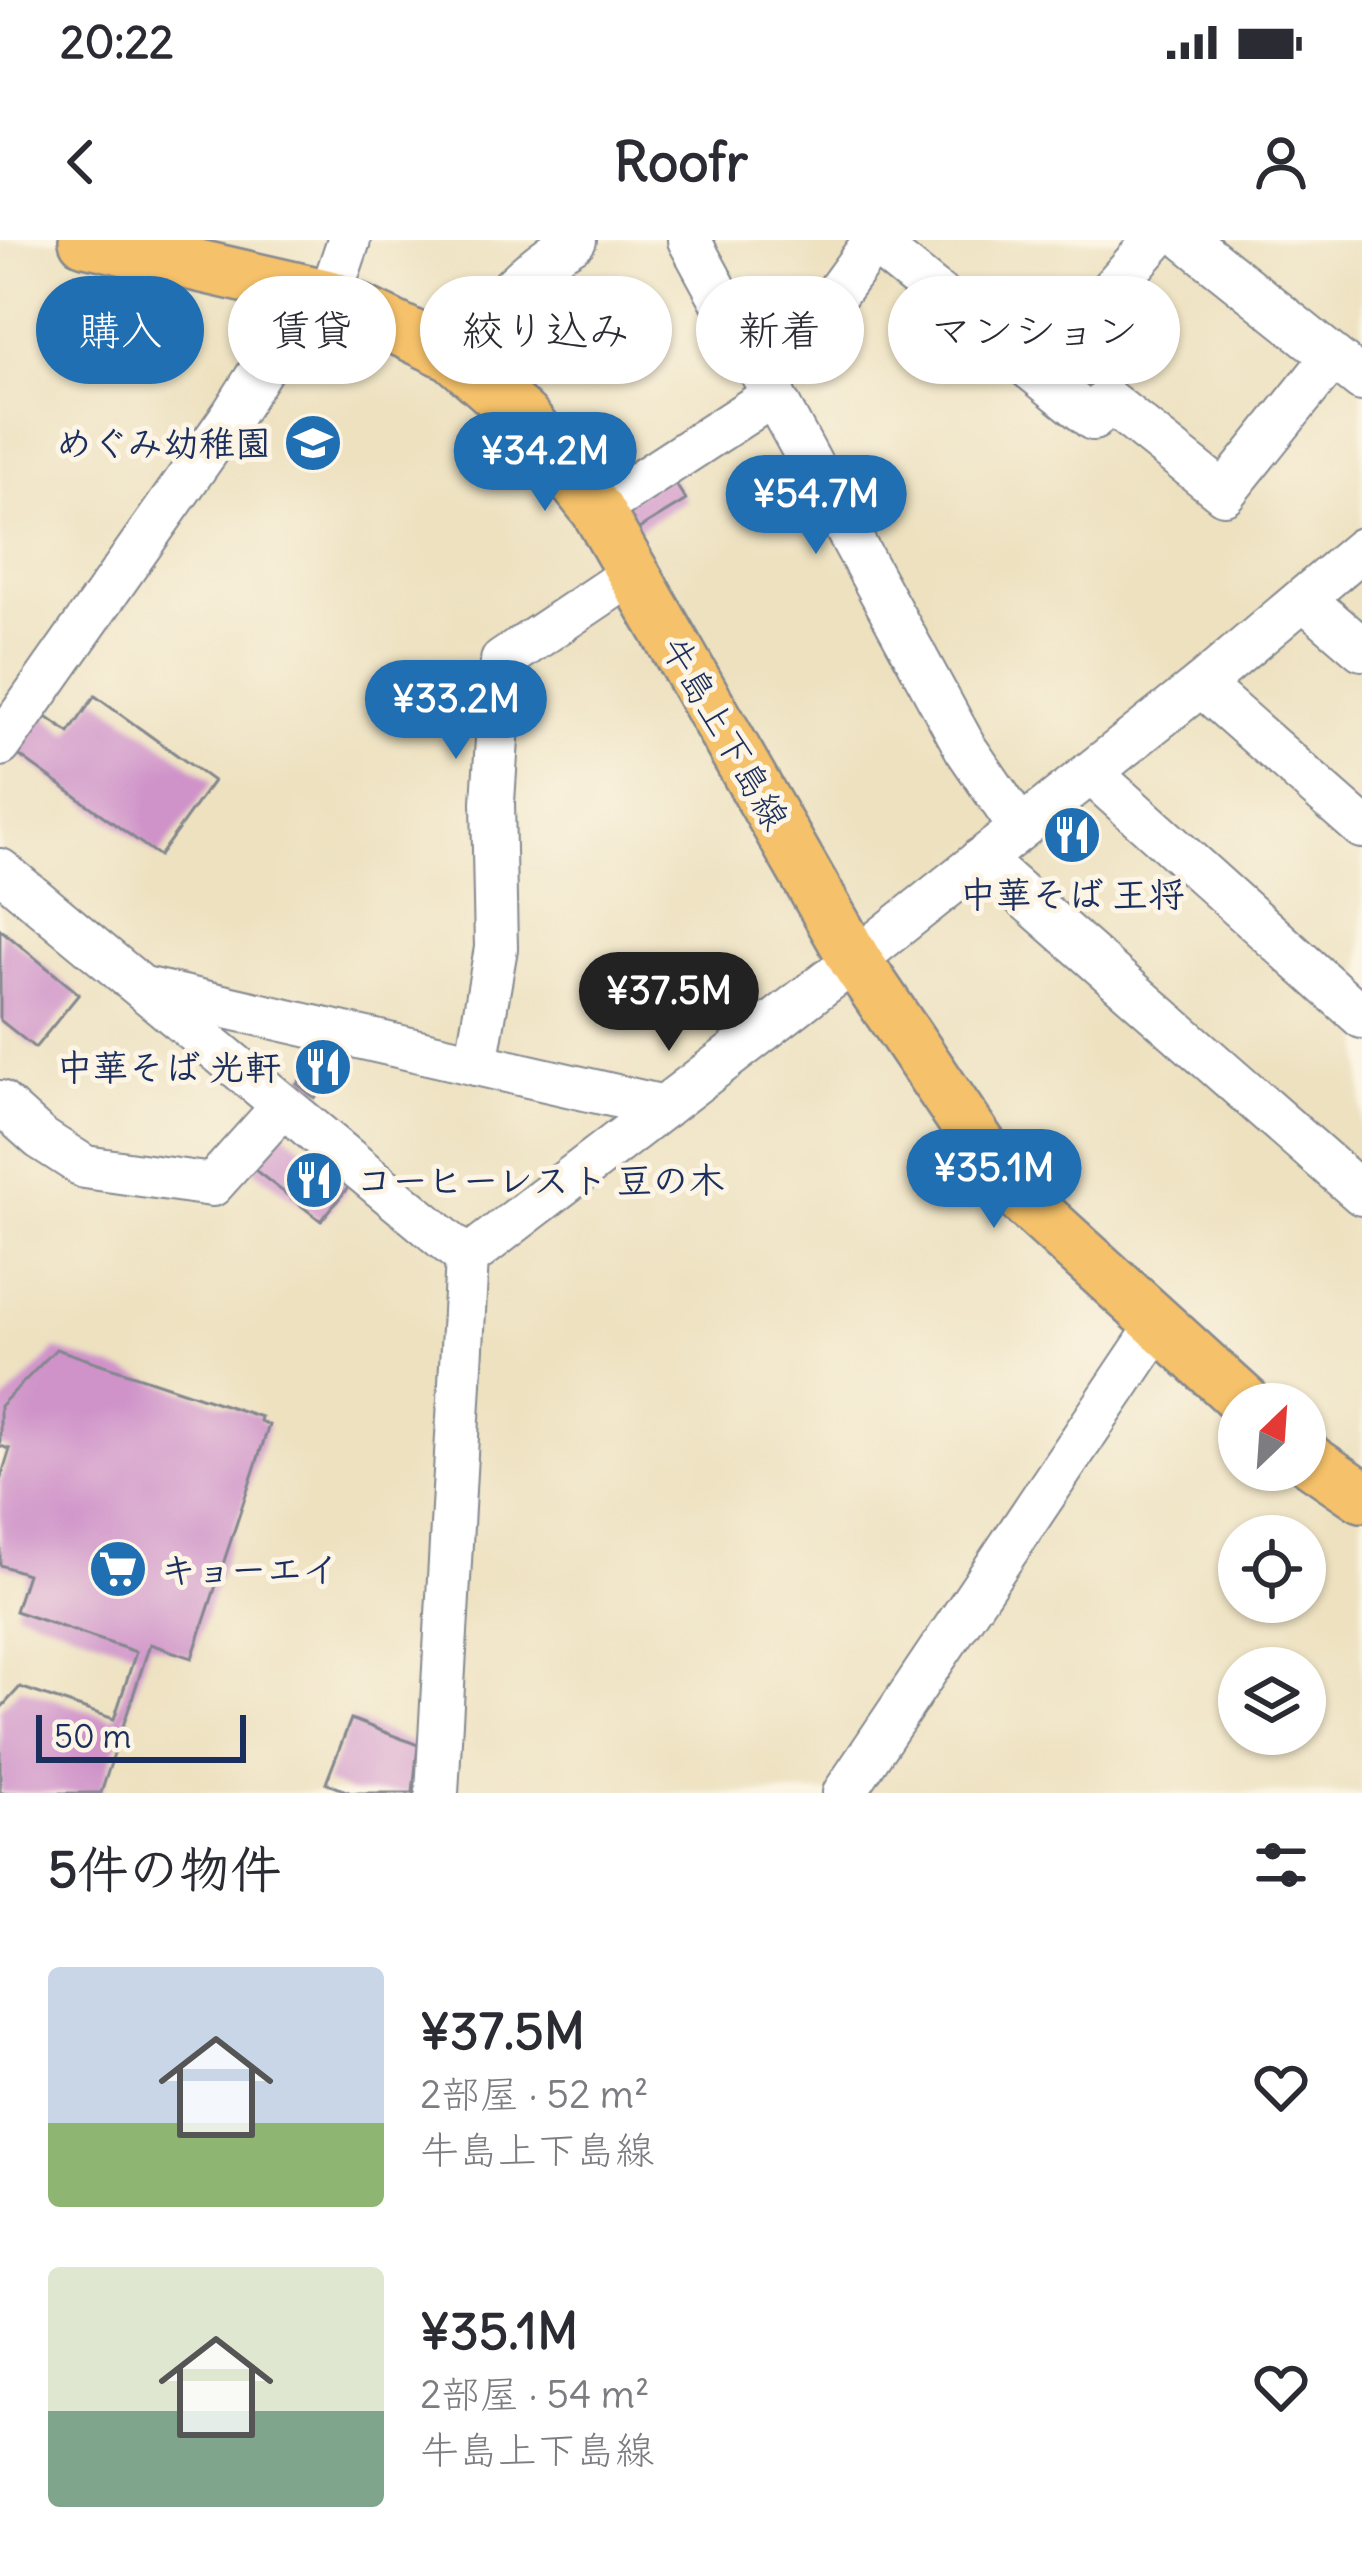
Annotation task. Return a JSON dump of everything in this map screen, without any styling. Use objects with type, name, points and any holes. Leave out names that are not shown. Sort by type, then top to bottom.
[{"type":"main road","name":"牛島上下島線","points":[[85,240],[243,276]]},
{"type":"main road","name":"牛島上下島線","points":[[486,384],[523,416],[597,510],[855,959],[1008,1186],[1224,1383]]},
{"type":"main road","points":[[1326,1471],[1362,1496]]},
{"type":"street","points":[[328,276],[349,240]]},
{"type":"street","points":[[527,276],[575,240]]},
{"type":"street","points":[[688,240],[966,749],[1020,828]]},
{"type":"street","points":[[1123,276],[1155,240]]},
{"type":"street","points":[[597,510],[770,392],[874,241],[1093,419],[1107,400],[1224,493],[1347,368],[1187,240]]},
{"type":"street","points":[[0,745],[252,384]]},
{"type":"street","points":[[437,1793],[467,1258],[981,860],[1362,550]]},
{"type":"street","points":[[476,1064],[496,948],[493,802],[502,661],[634,573]]},
{"type":"street","points":[[1305,600],[1362,649]]},
{"type":"street","points":[[1201,685],[1362,827]]},
{"type":"street","points":[[1090,772],[1362,1017]]},
{"type":"street","points":[[981,860],[1362,1194]]},
{"type":"street","points":[[0,871],[467,1258]]},
{"type":"street","points":[[140,987],[664,1107]]},
{"type":"street","points":[[0,1102],[40,1138],[85,1167],[212,1186],[284,1106]]},
{"type":"street","points":[[844,1793],[1160,1324]]},
{"type":"building","points":[[669,474],[686,500],[634,532],[618,506]]},
{"type":"building","points":[[95,696],[213,781],[159,856],[17,754],[44,715],[69,733]]},
{"type":"building","points":[[0,929],[79,994],[35,1048],[0,1020]]},
{"type":"building","points":[[331,1043],[348,1057],[315,1098],[297,1084]]},
{"type":"building","points":[[280,1129],[351,1184],[321,1221],[251,1167]]},
{"type":"building","name":"キョーエイ","points":[[56,1349],[261,1417],[269,1425],[192,1658],[150,1644],[101,1793],[0,1793],[0,1709],[20,1687],[114,1719],[136,1652],[15,1611],[27,1574],[0,1565],[0,1481],[10,1449],[0,1446],[0,1406]]},
{"type":"building","points":[[351,1719],[418,1745],[413,1793],[351,1793],[326,1783]]},
{"type":"place","name":"めぐみ幼稚園","points":[[313,443]]},
{"type":"place","name":"中華そば 王将","points":[[1072,835]]},
{"type":"place","name":"中華そば 光軒","points":[[323,1067]]},
{"type":"place","name":"コーヒーレスト 豆の木","points":[[314,1180]]},
{"type":"place","name":"キョーエイ","points":[[118,1569]]}]
